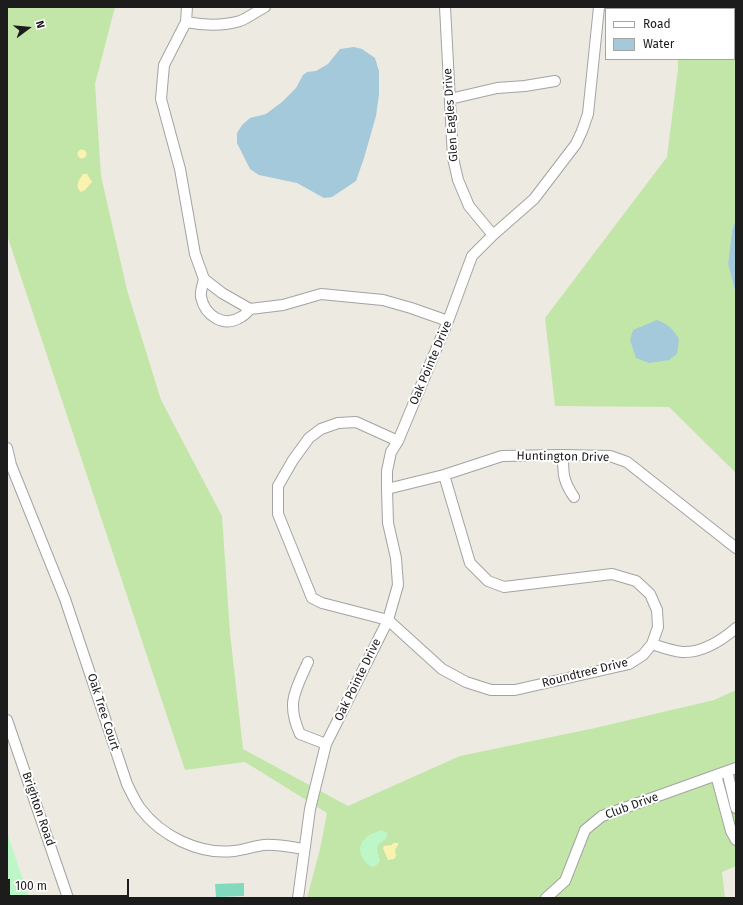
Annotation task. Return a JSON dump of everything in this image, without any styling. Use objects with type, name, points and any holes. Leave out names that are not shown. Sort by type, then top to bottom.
[{"type":"street","points":[[187,7],[186,22],[164,65],[160,99],[180,169],[195,254],[204,279],[201,296],[206,309],[213,318],[227,322],[241,318],[250,309]]},
{"type":"street","points":[[186,22],[200,25],[225,24],[240,21],[265,7]]},
{"type":"street","name":"Glen Eagles Drive","points":[[444,7],[453,158],[458,180],[469,206],[493,236]]},
{"type":"street","name":"Oak Pointe Drive","points":[[298,898],[310,809],[326,744],[388,620],[398,585],[396,558],[388,523],[387,471],[391,452],[398,441],[448,321],[472,256],[534,199],[576,144],[582,132],[588,114],[599,7]]},
{"type":"street","points":[[450,100],[497,88],[525,86],[555,81]]},
{"type":"street","points":[[204,279],[222,293],[250,309],[283,305],[321,294],[382,300],[448,321]]},
{"type":"street","points":[[388,620],[322,603],[312,598],[278,514],[278,486],[293,460],[309,438],[321,429],[338,423],[356,422],[398,441]]},
{"type":"street","name":"Oak Tree Court","points":[[7,448],[11,465],[65,599],[127,784],[140,808],[156,825],[176,839],[208,850],[233,852],[264,845],[304,849]]},
{"type":"street","points":[[563,455],[563,471],[566,485],[574,497]]},
{"type":"street","name":"Huntington Drive","points":[[387,489],[444,475],[502,456],[610,456],[627,462],[736,548]]},
{"type":"street","name":"Roundtree Drive","points":[[388,620],[442,669],[466,682],[491,690],[515,690],[629,664],[644,655],[652,644],[658,627],[657,610],[650,594],[636,581],[612,574],[504,587],[488,581],[470,563],[444,475]]},
{"type":"street","points":[[652,644],[683,652],[704,649],[719,642],[736,628]]},
{"type":"street","points":[[308,662],[293,696],[292,709],[294,719],[300,734],[326,744]]},
{"type":"street","name":"Brighton Road","points":[[7,720],[68,898]]},
{"type":"street","points":[[732,770],[736,808]]},
{"type":"street","name":"Club Drive","points":[[546,898],[565,881],[585,830],[602,816],[732,770]]},
{"type":"street","points":[[716,775],[731,831],[736,840]]},
{"type":"green space","points":[[7,7],[115,7],[95,84],[101,176],[127,290],[161,400],[222,516],[230,633],[243,749],[348,806],[460,756],[595,728],[714,700],[736,690],[736,866],[722,872],[725,898],[307,898],[320,849],[327,813],[245,762],[185,770],[7,235]]},
{"type":"green space","points":[[736,7],[736,219],[732,231],[728,264],[736,294],[736,473],[669,407],[555,406],[545,318],[667,157],[678,60],[735,60],[735,8],[675,8]]},
{"type":"green space","points":[[381,830],[387,833],[387,835],[386,839],[378,845],[377,849],[380,861],[376,866],[372,867],[364,860],[360,852],[360,847],[369,835]]},
{"type":"green space","points":[[7,832],[29,898],[7,898]]},
{"type":"green space","points":[[244,883],[244,896],[216,897],[215,884]]},
{"type":"sand","points":[[82,149],[87,154],[82,159],[77,154]]},
{"type":"sand","points":[[83,174],[87,174],[92,182],[85,190],[81,192],[78,185]]},
{"type":"sand","points":[[393,843],[398,843],[395,850],[396,856],[394,859],[388,860],[383,848],[384,846],[392,845]]},
{"type":"water","points":[[354,47],[362,49],[375,58],[379,71],[379,94],[376,116],[356,181],[332,197],[324,198],[297,183],[259,175],[250,169],[237,143],[237,133],[242,125],[250,118],[266,114],[282,102],[296,88],[303,75],[307,72],[316,71],[328,64],[340,49]]},
{"type":"water","points":[[736,219],[736,294],[728,264],[732,231]]},
{"type":"water","points":[[657,320],[670,327],[675,332],[679,339],[677,354],[669,360],[649,363],[636,358],[630,340],[633,330]]}]
